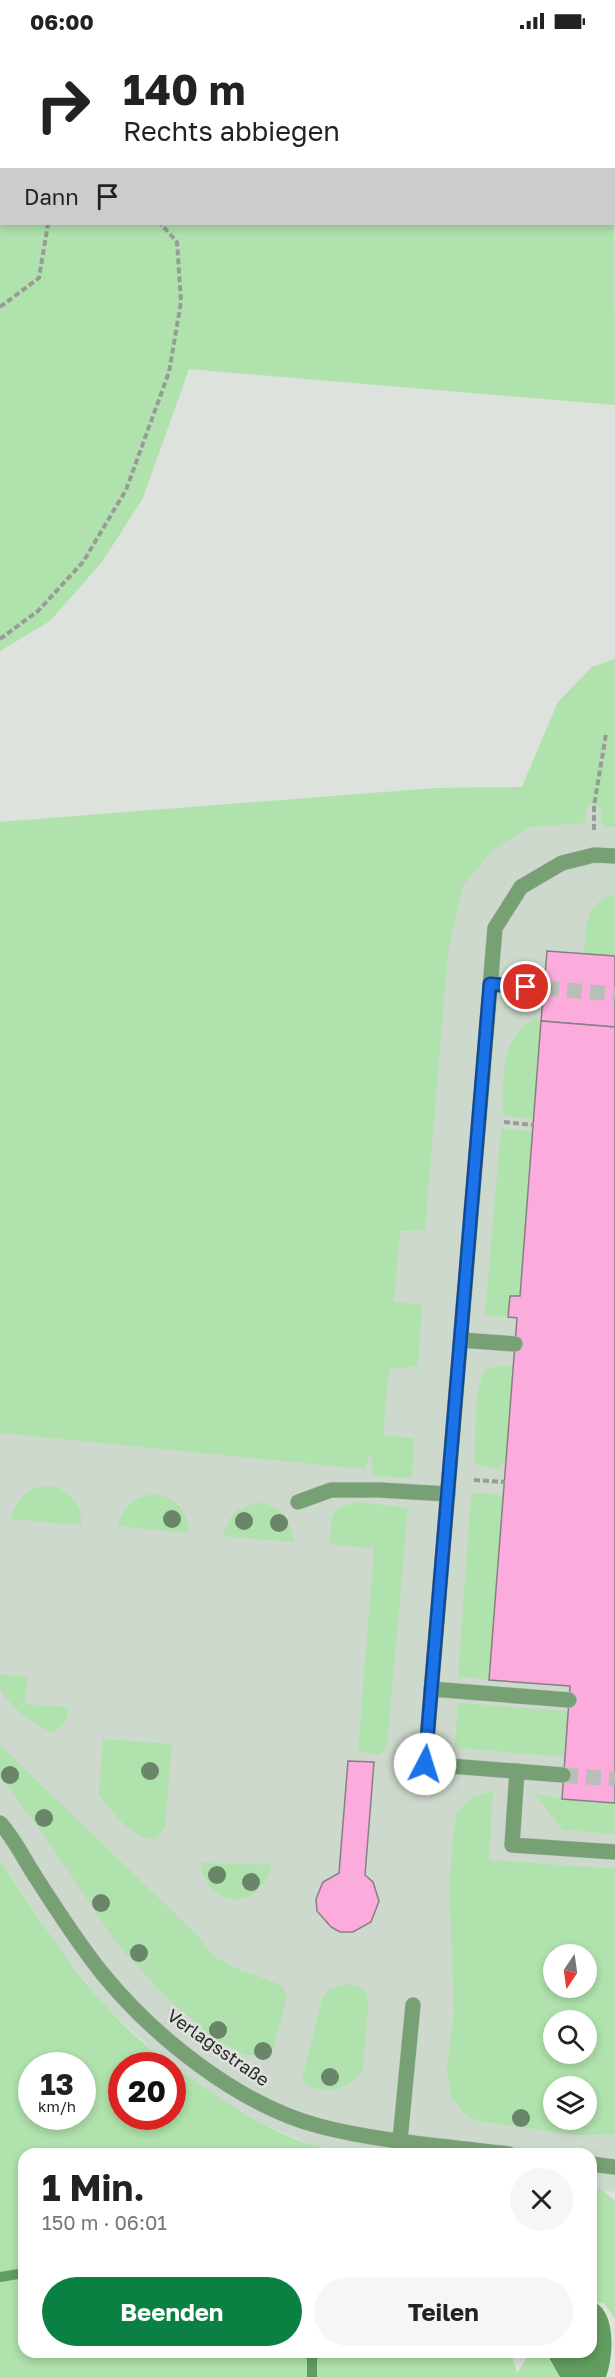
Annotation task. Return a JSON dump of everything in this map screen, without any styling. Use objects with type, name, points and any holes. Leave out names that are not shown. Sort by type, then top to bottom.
[{"type":"street","points":[[563,1775],[425,1764],[495,928],[521,887],[562,863],[594,855],[615,856]]},
{"type":"street","points":[[490,984],[544,988]]},
{"type":"street","points":[[461,1340],[515,1344]]},
{"type":"street","points":[[298,1502],[331,1490],[448,1494]]},
{"type":"street","points":[[431,1689],[569,1700]]},
{"type":"street","points":[[517,1771],[512,1845],[615,1852]]},
{"type":"street","name":"Verlagsstraße","points":[[0,1823],[59,1915],[102,1972],[156,2030],[211,2071],[276,2110],[319,2126],[462,2148]]},
{"type":"street","points":[[400,2140],[413,2005]]},
{"type":"street","points":[[597,2165],[615,2168]]},
{"type":"path","points":[[0,307],[39,278],[48,225]]},
{"type":"path","points":[[0,639],[38,610],[83,562],[126,490],[169,372],[181,302],[177,242],[162,225]]},
{"type":"path","points":[[594,855],[594,806],[606,734]]},
{"type":"shaded area","points":[[0,225],[614,225],[615,405],[189,369],[143,498],[102,562],[50,621],[0,651]]},
{"type":"shaded area","points":[[615,659],[615,2192],[597,2190],[597,2148],[327,2148],[309,2144],[265,2125],[215,2096],[186,2076],[186,2052],[155,2052],[106,2007],[56,1944],[0,1860],[0,822],[437,788],[522,787],[558,702],[592,667]]},
{"type":"shaded area","points":[[615,659],[615,827],[602,827],[601,807],[587,805],[585,823],[529,827],[494,849],[463,885],[448,951],[425,1230],[400,1231],[394,1302],[422,1305],[418,1366],[389,1369],[383,1435],[414,1438],[412,1478],[372,1476],[371,1452],[365,1469],[0,1433],[0,822],[437,788],[522,787],[558,702],[592,667]]},
{"type":"shaded area","points":[[609,896],[615,896],[615,960],[584,957],[590,914],[594,907]]},
{"type":"shaded area","points":[[536,1017],[541,1021],[534,1119],[505,1116],[502,1113],[504,1071],[509,1048],[515,1037]]},
{"type":"shaded area","points":[[501,1129],[533,1131],[520,1296],[510,1296],[508,1317],[485,1315]]},
{"type":"shaded area","points":[[513,1366],[506,1461],[497,1469],[475,1464],[475,1428],[481,1378],[485,1369]]},
{"type":"shaded area","points":[[50,1485],[69,1494],[77,1504],[82,1525],[11,1519],[16,1505],[24,1495],[35,1488]]},
{"type":"shaded area","points":[[157,1494],[176,1503],[184,1513],[189,1533],[118,1526],[123,1512],[131,1503],[136,1499]]},
{"type":"shaded area","points":[[473,1494],[504,1496],[489,1680],[458,1676],[471,1497]]},
{"type":"shaded area","points":[[357,1502],[408,1508],[387,1747],[380,1755],[358,1751],[374,1548],[329,1544],[332,1518],[337,1508]]},
{"type":"shaded area","points":[[262,1503],[285,1516],[291,1527],[293,1542],[223,1536],[228,1522],[236,1512],[247,1506]]},
{"type":"shaded area","points":[[0,1674],[27,1677],[25,1704],[67,1707],[68,1715],[63,1724],[54,1732],[40,1727],[24,1715],[3,1694],[0,1688]]},
{"type":"shaded area","points":[[458,1703],[568,1711],[565,1757],[459,1748],[455,1744]]},
{"type":"shaded area","points":[[103,1739],[172,1744],[165,1826],[157,1838],[149,1839],[140,1836],[124,1825],[99,1794]]},
{"type":"shaded area","points":[[0,1745],[197,1935],[214,1957],[238,1969],[281,1985],[287,1996],[271,2057],[246,2055],[214,2039],[162,1993],[118,1945],[45,1836],[0,1777]]},
{"type":"shaded area","points":[[493,1791],[489,1860],[615,1869],[615,2134],[578,2135],[485,2122],[468,2117],[451,2097],[447,2067],[454,2013],[449,1885],[457,1813],[473,1796]]},
{"type":"shaded area","points":[[534,1793],[562,1799],[615,1803],[615,1834],[563,1830]]},
{"type":"shaded area","points":[[0,1860],[56,1944],[77,1971],[121,2022],[154,2052],[108,2052],[108,2130],[186,2130],[186,2075],[238,2110],[272,2129],[324,2148],[18,2148],[18,2358],[513,2358],[517,2373],[527,2358],[546,2358],[560,2377],[0,2377]]},
{"type":"shaded area","points":[[200,1863],[271,1865],[265,1880],[256,1891],[246,1897],[234,1899],[223,1897],[213,1890],[205,1879]]},
{"type":"shaded area","points":[[346,1984],[358,1986],[366,1992],[368,2004],[363,2070],[343,2086],[317,2089],[302,2080],[322,1999],[326,1991]]},
{"type":"shaded area","points":[[597,2190],[602,2190],[615,2201],[615,2319],[604,2303],[597,2302]]},
{"type":"shaded area","points":[[597,2304],[599,2305],[609,2321],[611,2332],[611,2356],[606,2377],[560,2377],[549,2358],[597,2358]]},
{"type":"building","points":[[547,951],[615,956],[615,1027],[541,1021]]},
{"type":"building","points":[[541,1021],[615,1027],[615,1803],[562,1799],[570,1686],[489,1680],[517,1318],[508,1317],[510,1296],[520,1296]]},
{"type":"building","points":[[348,1761],[374,1762],[365,1875],[373,1882],[379,1901],[371,1922],[353,1932],[340,1932],[331,1927],[317,1911],[316,1899],[323,1882],[339,1873]]},
{"type":"waterway","points":[[0,2277],[18,2274]]},
{"type":"waterway","points":[[312,2358],[312,2377]]},
{"type":"tunnel","points":[[544,988],[615,994]]},
{"type":"tunnel","points":[[563,1775],[615,1779]]},
{"type":"route","points":[[425,1764],[490,984],[526,987]]}]
